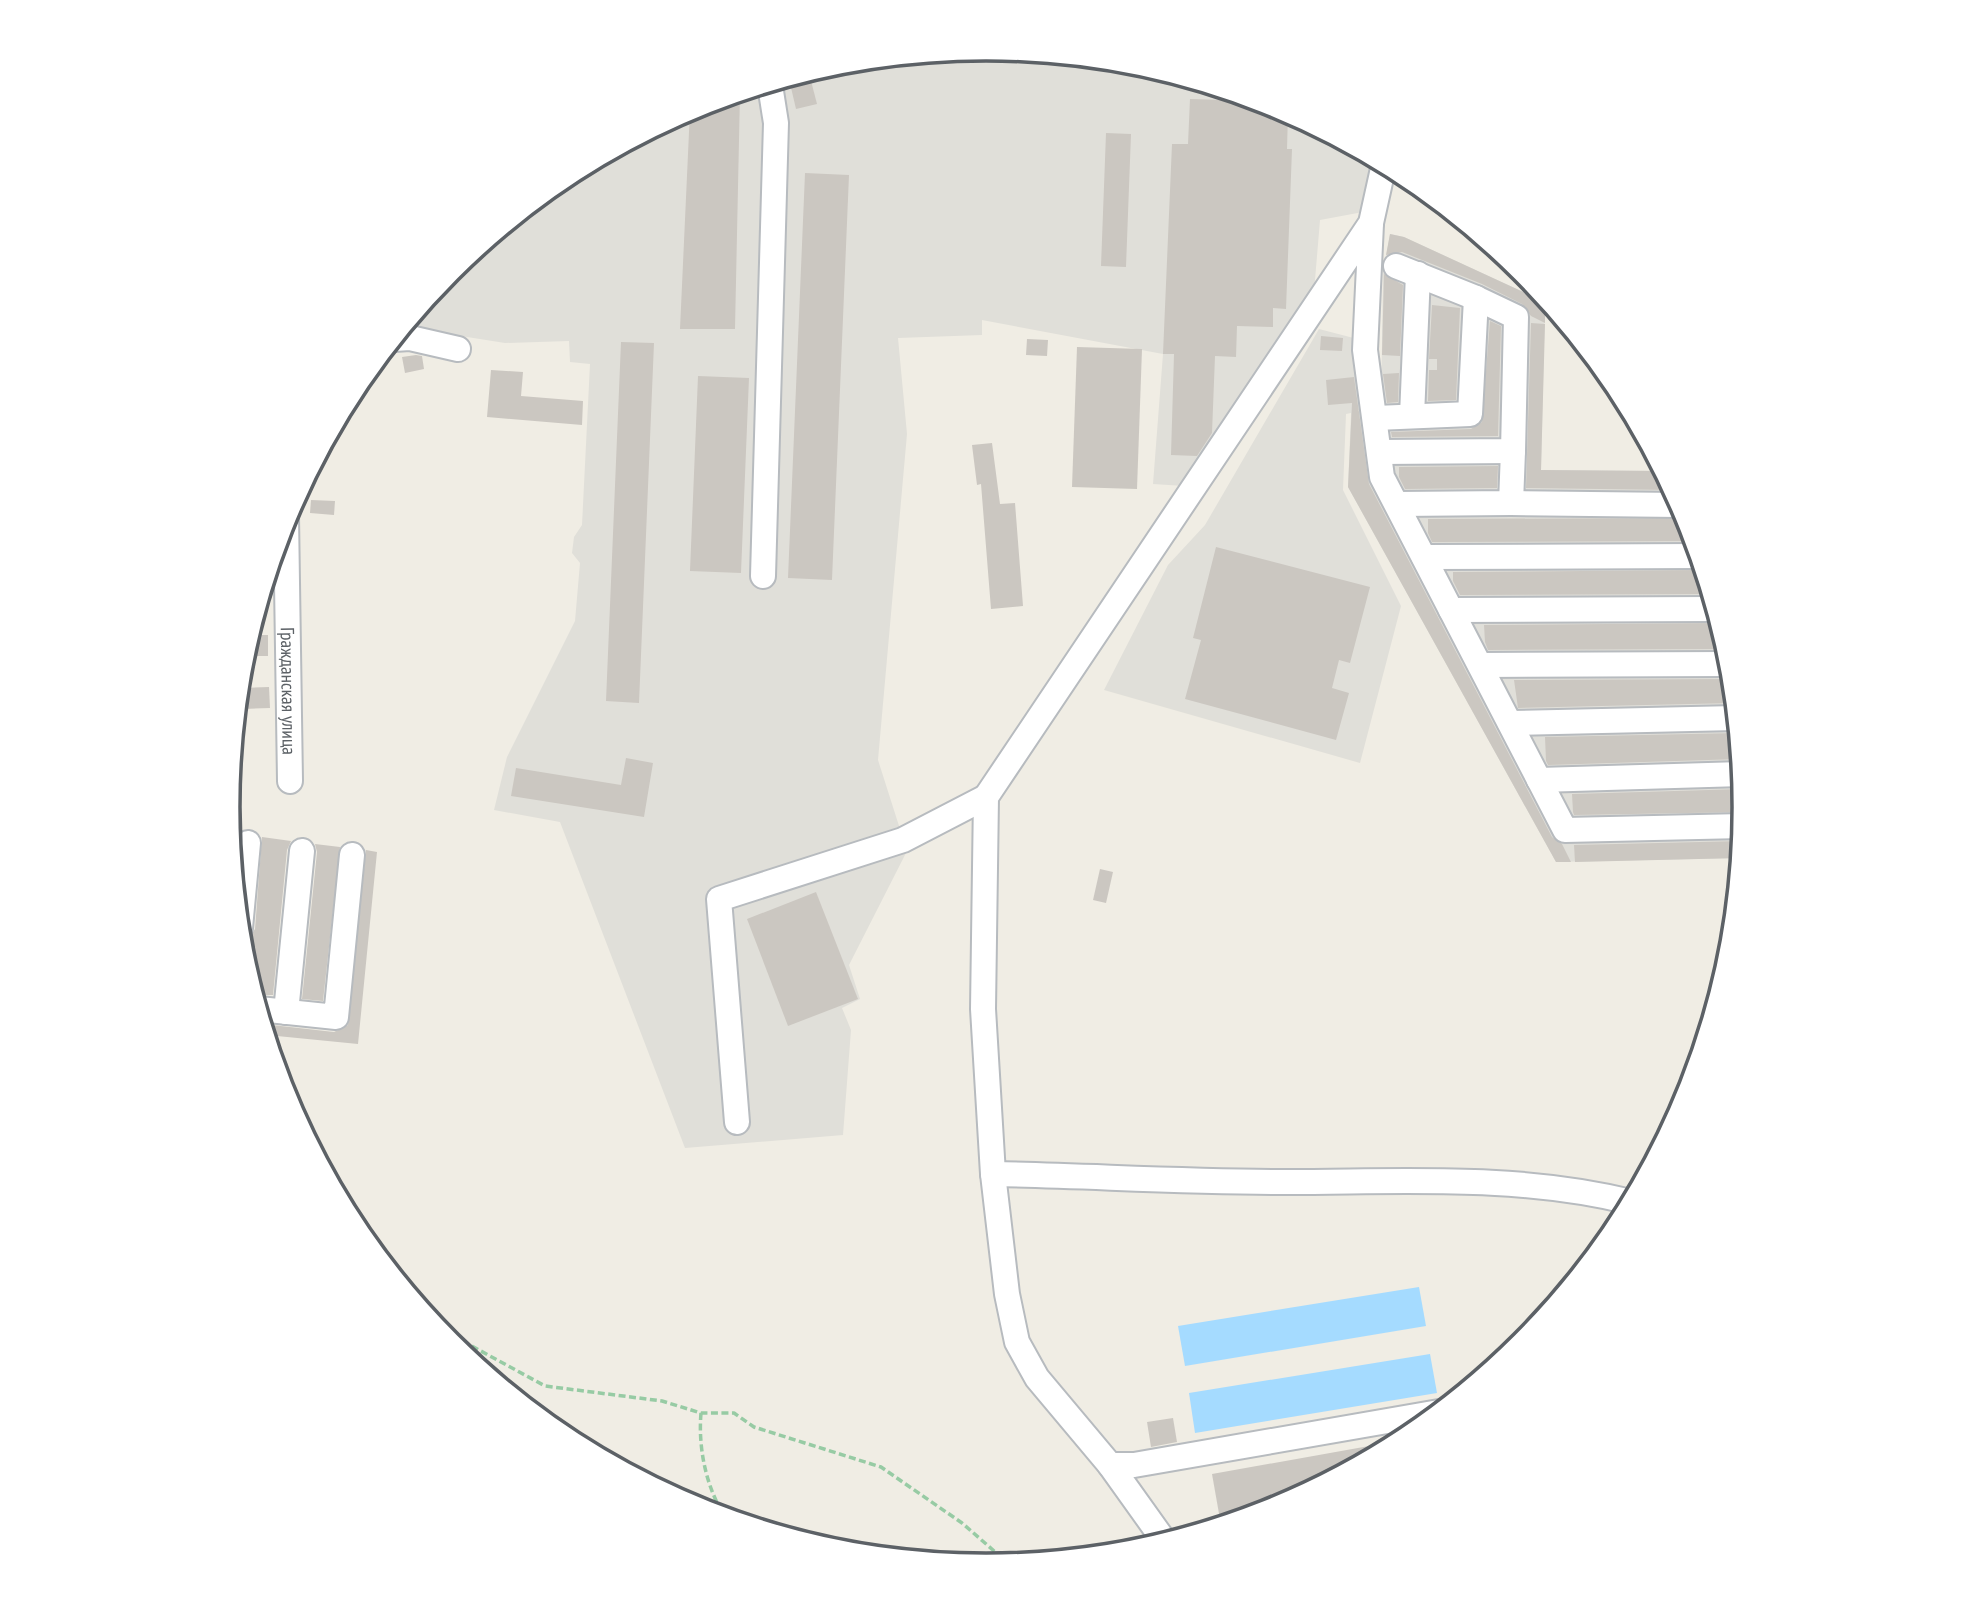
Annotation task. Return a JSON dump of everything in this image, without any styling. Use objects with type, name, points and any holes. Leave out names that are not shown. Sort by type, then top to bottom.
[{"type":"street","points":[[763,576],[776,123],[771,94]]},
{"type":"street","points":[[1382,175],[1371,223],[1365,350],[1382,477],[1565,830],[1732,826]]},
{"type":"street","points":[[737,1122],[719,899],[903,839],[986,797],[1371,223]]},
{"type":"street","points":[[1412,416],[1407,270],[1516,317],[1511,503]]},
{"type":"street","points":[[1376,418],[1470,414],[1476,298]]},
{"type":"street","points":[[406,338],[458,349]]},
{"type":"street","points":[[1380,452],[1513,451]]},
{"type":"street","points":[[1397,504],[1668,505]]},
{"type":"street","name":"Гражданская улица","points":[[287,550],[290,781]]},
{"type":"street","points":[[1424,557],[1689,556]]},
{"type":"street","points":[[1451,610],[1705,609]]},
{"type":"street","points":[[1480,665],[1718,664]]},
{"type":"street","points":[[1510,723],[1727,718]]},
{"type":"street","points":[[1539,780],[1732,774]]},
{"type":"street","points":[[986,797],[983,1009],[993,1174],[1007,1294],[1017,1342],[1037,1378],[1110,1465],[1159,1533]]},
{"type":"street","points":[[244,880],[248,843]]},
{"type":"street","points":[[286,1012],[302,851]]},
{"type":"street","points":[[269,1010],[336,1017],[352,855]]},
{"type":"street","points":[[993,1174],[1237,1182],[1485,1181],[1566,1188],[1621,1200]]},
{"type":"street","points":[[1110,1465],[1134,1465],[1419,1416]]},
{"type":"path","points":[[469,1344],[545,1386],[662,1401],[701,1413],[734,1413],[754,1427],[881,1467],[962,1523],[997,1554]]},
{"type":"path","points":[[701,1413],[701,1455],[715,1502]]},
{"type":"shaded area","points":[[986,61],[1084,68],[1132,76],[1180,87],[1272,118],[1317,138],[1370,167],[1363,212],[1320,220],[1314,292],[1184,486],[1153,484],[1163,354],[982,320],[982,335],[898,338],[907,434],[878,760],[907,851],[849,965],[860,999],[842,1008],[851,1030],[843,1135],[685,1148],[560,822],[494,810],[507,757],[575,621],[580,563],[572,553],[574,537],[582,525],[590,364],[570,362],[569,341],[505,343],[414,329],[494,246],[532,215],[613,161],[701,118],[793,87],[841,76],[889,68]]},
{"type":"shaded area","points":[[1390,234],[1404,237],[1528,294],[1545,312],[1541,470],[1653,471],[1693,568],[1718,662],[1731,759],[1733,808],[1731,858],[1556,862],[1348,487],[1351,413],[1346,414],[1343,490],[1401,606],[1360,763],[1104,690],[1168,565],[1205,525],[1319,329],[1369,342],[1368,407],[1355,411],[1381,411],[1383,274]]},
{"type":"water","points":[[1419,1287],[1426,1326],[1185,1366],[1178,1326]]},
{"type":"water","points":[[1430,1354],[1437,1393],[1195,1433],[1189,1393]]},
{"type":"building","points":[[812,83],[817,104],[796,109],[791,88]]},
{"type":"building","points":[[1190,99],[1223,100],[1288,125],[1287,149],[1292,149],[1286,309],[1273,308],[1273,327],[1237,326],[1236,357],[1215,356],[1212,433],[1197,456],[1171,455],[1174,354],[1163,354],[1172,144],[1188,144]]},
{"type":"building","points":[[740,104],[735,329],[680,329],[689,123]]},
{"type":"building","points":[[1106,133],[1131,134],[1126,267],[1101,266]]},
{"type":"building","points":[[805,173],[849,175],[832,580],[788,578]]},
{"type":"building","points":[[1390,234],[1404,237],[1528,294],[1545,312],[1545,323],[1531,316],[1522,304],[1482,284],[1402,252],[1386,255]]},
{"type":"building","points":[[1384,274],[1403,285],[1400,356],[1382,355]]},
{"type":"building","points":[[1432,305],[1460,308],[1456,400],[1428,401],[1429,370],[1437,370],[1437,359],[1429,359]]},
{"type":"building","points":[[1490,321],[1501,326],[1498,436],[1392,437],[1391,432],[1471,429],[1482,422]]},
{"type":"building","points":[[1531,323],[1545,324],[1541,470],[1653,471],[1662,490],[1526,488]]},
{"type":"building","points":[[1321,336],[1343,338],[1342,351],[1320,350]]},
{"type":"building","points":[[1027,339],[1048,340],[1047,356],[1026,355]]},
{"type":"building","points":[[621,342],[654,343],[639,703],[606,701]]},
{"type":"building","points":[[1077,347],[1142,349],[1137,489],[1072,487]]},
{"type":"building","points":[[422,356],[424,369],[405,373],[402,357]]},
{"type":"building","points":[[491,370],[523,372],[521,396],[583,401],[582,425],[487,417]]},
{"type":"building","points":[[1399,373],[1398,402],[1387,403],[1383,374]]},
{"type":"building","points":[[698,376],[749,378],[741,573],[690,571]]},
{"type":"building","points":[[1354,377],[1369,484],[1552,837],[1562,844],[1571,862],[1556,862],[1348,487],[1352,403],[1328,405],[1326,380]]},
{"type":"building","points":[[992,443],[1000,504],[1015,503],[1023,606],[991,609],[981,484],[977,485],[972,445]]},
{"type":"building","points":[[1498,466],[1497,488],[1405,489],[1399,477],[1399,467]]},
{"type":"building","points":[[311,500],[335,501],[334,515],[310,513]]},
{"type":"building","points":[[1674,518],[1683,541],[1432,542],[1428,533],[1428,519]]},
{"type":"building","points":[[1216,547],[1370,587],[1350,663],[1339,660],[1332,688],[1349,693],[1336,740],[1185,699],[1201,640],[1193,638]]},
{"type":"building","points":[[1694,570],[1701,594],[1460,595],[1453,581],[1453,572]]},
{"type":"building","points":[[1709,623],[1715,649],[1488,650],[1484,625]]},
{"type":"building","points":[[261,635],[268,635],[268,656],[256,656]]},
{"type":"building","points":[[1721,679],[1725,703],[1518,708],[1514,680]]},
{"type":"building","points":[[269,687],[270,708],[247,709],[251,688]]},
{"type":"building","points":[[1728,733],[1731,759],[1548,765],[1545,737]]},
{"type":"building","points":[[626,758],[653,763],[644,817],[511,796],[516,768],[621,785]]},
{"type":"building","points":[[1732,789],[1733,812],[1574,815],[1572,794]]},
{"type":"building","points":[[262,837],[291,841],[287,850],[273,995],[265,995],[252,934],[255,929]]},
{"type":"building","points":[[1732,841],[1731,858],[1575,862],[1574,845]]},
{"type":"building","points":[[315,844],[340,847],[323,1001],[302,999],[317,852]]},
{"type":"building","points":[[366,850],[377,852],[358,1044],[277,1036],[273,1025],[334,1032],[348,1025]]},
{"type":"building","points":[[1100,869],[1113,872],[1106,903],[1093,900]]},
{"type":"building","points":[[816,892],[858,999],[788,1026],[747,919]]},
{"type":"building","points":[[1173,1418],[1177,1442],[1151,1447],[1147,1422]]},
{"type":"building","points":[[1374,1445],[1317,1477],[1219,1516],[1212,1474]]}]
